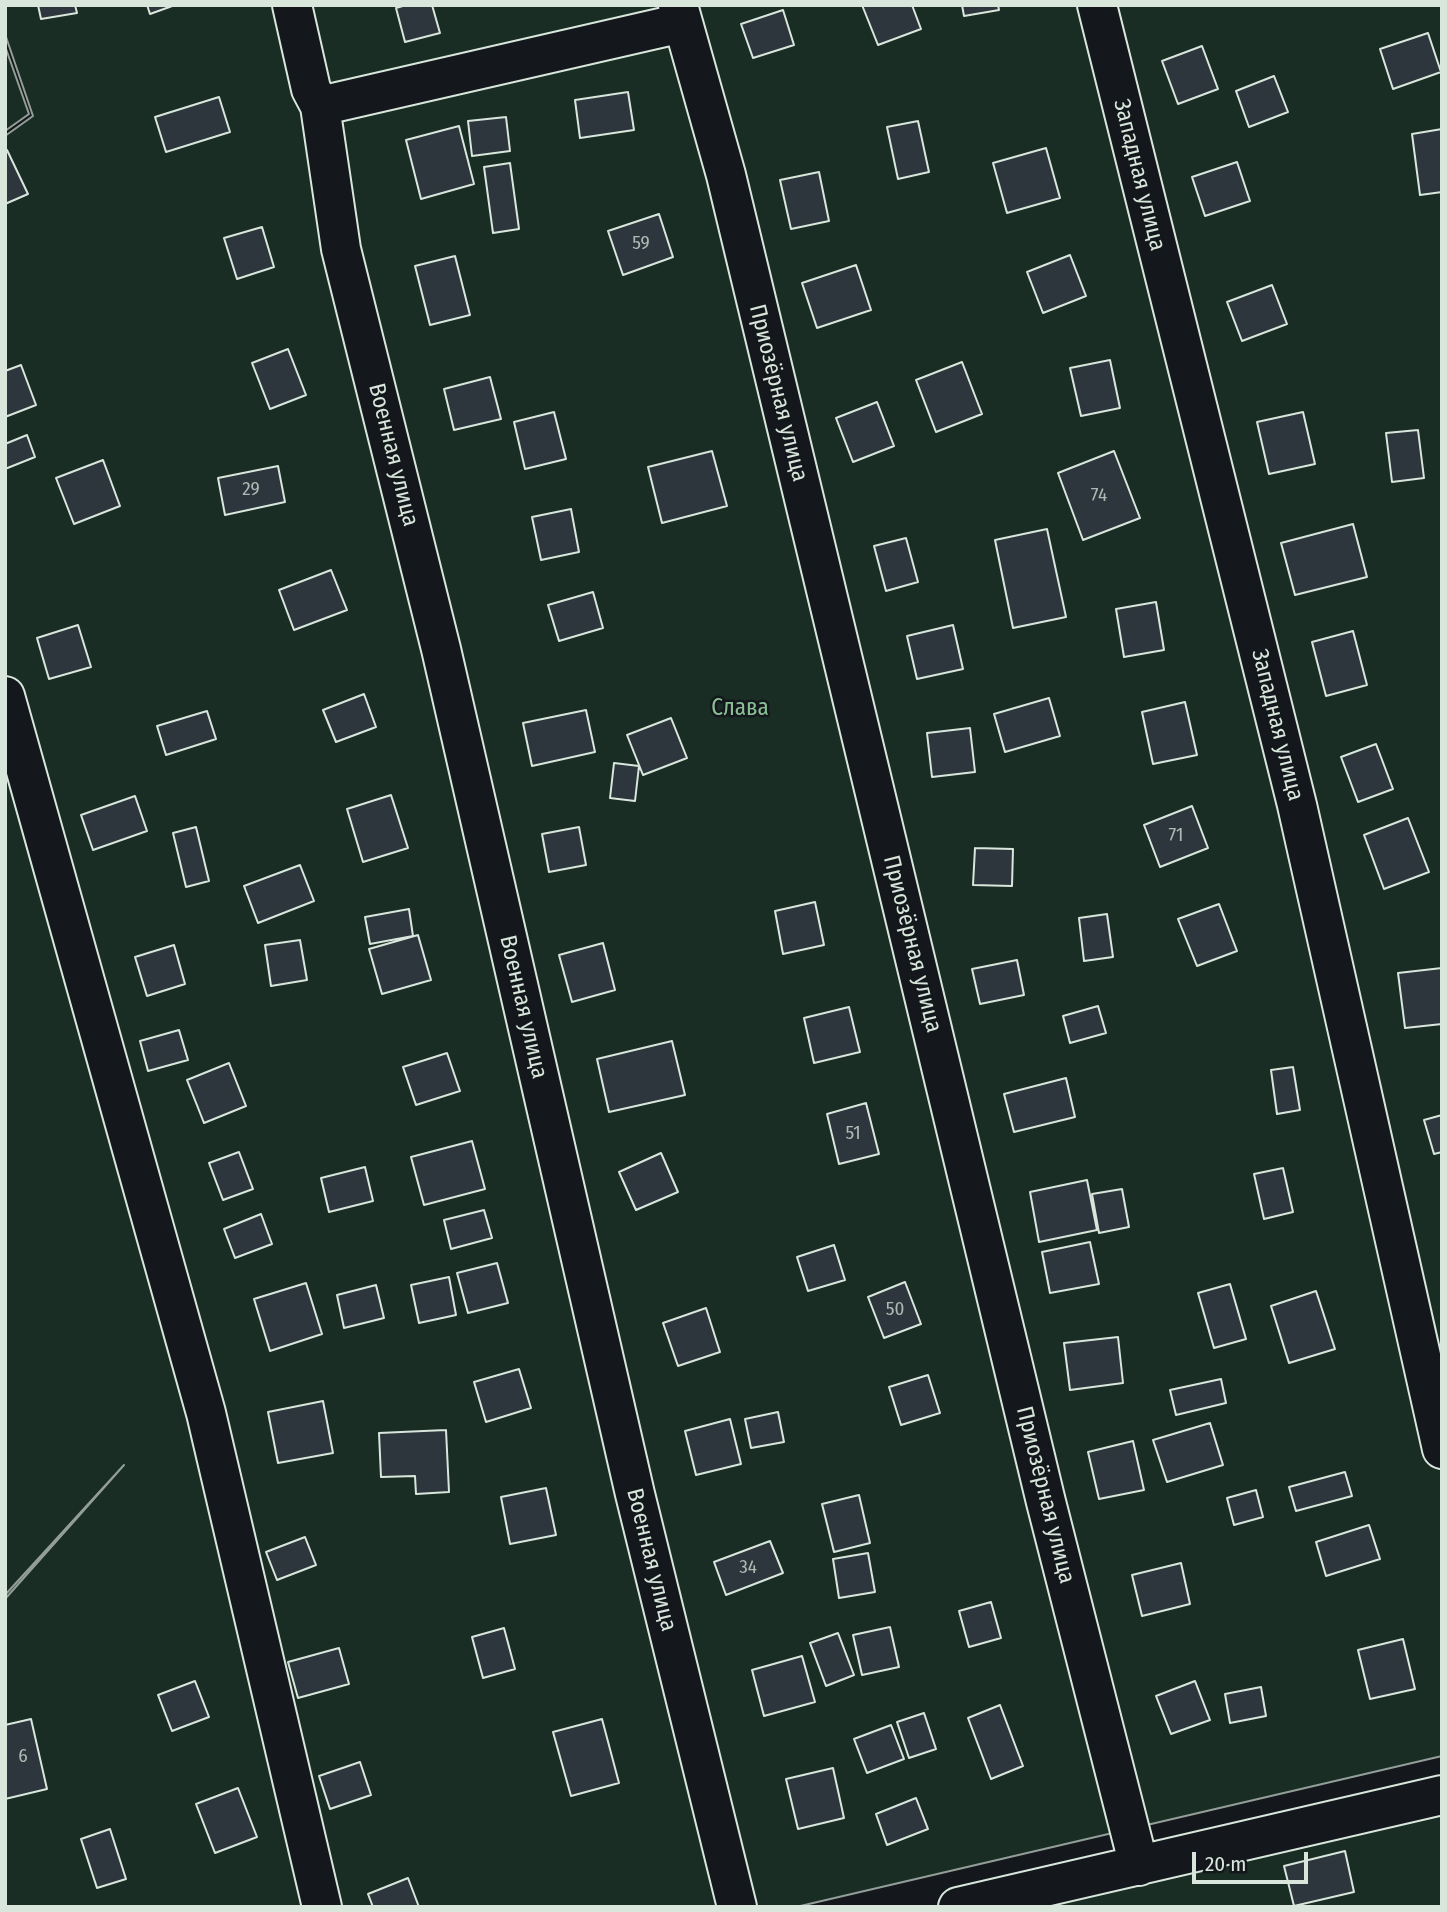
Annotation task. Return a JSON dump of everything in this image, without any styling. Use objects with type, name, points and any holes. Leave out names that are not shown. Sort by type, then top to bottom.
[{"type":"street","name":"Военная улица","points":[[292,5],[311,89],[320,106],[341,249],[441,649],[635,1494],[737,1907]]},
{"type":"street","name":"Западная улица","points":[[1097,5],[1297,805],[1442,1449]]},
{"type":"street","points":[[320,106],[680,14]]},
{"type":"street","name":"Приозёрная улица","points":[[680,14],[726,176],[1043,1488],[1139,1866]]},
{"type":"street","points":[[5,696],[206,1413],[322,1907]]},
{"type":"street","points":[[958,1907],[1104,1891],[1139,1866],[1442,1795]]},
{"type":"green space","name":"Слава","points":[[5,5],[1442,5],[1442,1756],[796,1907],[5,1907],[5,1599],[124,1465],[5,1595],[5,720],[92,1005],[5,671],[5,136],[33,116],[5,34]]},
{"type":"green space","points":[[5,46],[29,114],[5,131]]},
{"type":"green space","points":[[1442,1809],[1442,1907],[1015,1907]]},
{"type":"building","points":[[38,5],[75,5],[77,13],[41,19]]},
{"type":"building","points":[[147,5],[175,5],[150,14]]},
{"type":"building","points":[[406,5],[432,5],[440,33],[405,42],[396,8]]},
{"type":"building","points":[[862,5],[912,5],[921,29],[878,45]]},
{"type":"building","points":[[962,5],[998,5],[999,10],[964,16]]},
{"type":"building","points":[[783,10],[794,45],[753,58],[741,24]]},
{"type":"building","points":[[1428,33],[1441,72],[1393,89],[1380,49]]},
{"type":"building","points":[[1202,46],[1218,89],[1178,104],[1162,61]]},
{"type":"building","points":[[1274,76],[1288,112],[1249,127],[1236,91]]},
{"type":"building","points":[[628,92],[634,130],[580,138],[575,100]]},
{"type":"building","points":[[219,97],[230,132],[166,152],[155,117]]},
{"type":"building","points":[[506,117],[510,151],[472,156],[468,121]]},
{"type":"building","points":[[918,121],[929,172],[898,179],[887,127]]},
{"type":"building","points":[[459,126],[474,184],[421,199],[406,140]]},
{"type":"building","points":[[1442,129],[1442,192],[1420,195],[1412,134]]},
{"type":"building","points":[[1046,148],[1060,198],[1007,213],[993,163]]},
{"type":"building","points":[[7,150],[28,194],[5,204],[5,151]]},
{"type":"building","points":[[1237,162],[1250,201],[1205,216],[1192,177]]},
{"type":"building","points":[[510,163],[519,229],[493,233],[484,167]]},
{"type":"building","points":[[819,172],[829,221],[791,229],[780,180]]},
{"type":"building","points":[[659,214],[673,257],[623,275],[608,231]]},
{"type":"building","points":[[262,227],[274,267],[237,279],[224,238]]},
{"type":"building","points":[[1070,255],[1086,296],[1043,313],[1027,272]]},
{"type":"building","points":[[455,256],[470,315],[430,325],[415,266]]},
{"type":"building","points":[[856,265],[871,310],[817,328],[802,283]]},
{"type":"building","points":[[1272,285],[1287,324],[1242,341],[1227,302]]},
{"type":"building","points":[[288,349],[306,395],[270,409],[252,363]]},
{"type":"building","points":[[1110,360],[1120,408],[1081,416],[1070,368]]},
{"type":"building","points":[[962,362],[982,414],[936,432],[916,380]]},
{"type":"building","points":[[21,365],[36,405],[5,417],[5,371]]},
{"type":"building","points":[[490,377],[501,419],[454,430],[444,389]]},
{"type":"building","points":[[877,402],[894,446],[853,462],[836,418]]},
{"type":"building","points":[[554,412],[566,459],[525,469],[514,422]]},
{"type":"building","points":[[1303,412],[1315,464],[1269,474],[1257,422]]},
{"type":"building","points":[[1418,430],[1424,478],[1392,482],[1386,433]]},
{"type":"building","points":[[27,435],[35,457],[5,469],[5,444]]},
{"type":"building","points":[[712,451],[727,506],[662,523],[648,467]]},
{"type":"building","points":[[1114,451],[1140,518],[1083,540],[1058,473]]},
{"type":"building","points":[[103,460],[120,506],[74,524],[56,478]]},
{"type":"building","points":[[278,466],[285,502],[225,515],[218,478]]},
{"type":"building","points":[[571,509],[579,552],[541,560],[532,517]]},
{"type":"building","points":[[1353,524],[1367,577],[1295,595],[1281,543]]},
{"type":"building","points":[[1047,529],[1066,617],[1013,628],[995,540]]},
{"type":"building","points":[[906,538],[918,582],[886,591],[874,546]]},
{"type":"building","points":[[331,570],[347,610],[294,630],[279,590]]},
{"type":"building","points":[[593,592],[603,628],[559,641],[548,605]]},
{"type":"building","points":[[1156,602],[1164,650],[1124,657],[1116,609]]},
{"type":"building","points":[[78,625],[91,667],[49,679],[37,638]]},
{"type":"building","points":[[953,625],[963,669],[917,679],[907,636]]},
{"type":"building","points":[[1353,631],[1367,685],[1326,696],[1312,642]]},
{"type":"building","points":[[364,694],[376,727],[336,742],[323,710]]},
{"type":"building","points":[[1049,698],[1060,736],[1005,752],[994,714]]},
{"type":"building","points":[[1185,702],[1197,755],[1153,764],[1142,712]]},
{"type":"building","points":[[586,710],[595,752],[532,766],[523,723]]},
{"type":"building","points":[[207,711],[216,739],[166,755],[157,726]]},
{"type":"building","points":[[671,718],[687,758],[643,775],[627,735]]},
{"type":"building","points":[[970,728],[975,772],[932,777],[927,733]]},
{"type":"building","points":[[1376,744],[1393,789],[1358,802],[1341,757]]},
{"type":"building","points":[[614,763],[639,766],[635,801],[610,798]]},
{"type":"building","points":[[391,795],[408,848],[363,862],[347,809]]},
{"type":"building","points":[[135,796],[147,831],[93,850],[81,815]]},
{"type":"building","points":[[1192,806],[1208,848],[1160,867],[1144,825]]},
{"type":"building","points":[[1408,818],[1429,872],[1384,889],[1364,835]]},
{"type":"building","points":[[196,827],[209,881],[186,887],[173,833]]},
{"type":"building","points":[[579,827],[586,865],[549,872],[542,834]]},
{"type":"building","points":[[975,848],[1013,849],[1012,886],[973,885]]},
{"type":"building","points":[[300,865],[314,901],[258,923],[244,886]]},
{"type":"building","points":[[815,902],[824,945],[783,954],[775,911]]},
{"type":"building","points":[[1219,904],[1237,951],[1197,966],[1178,919]]},
{"type":"building","points":[[409,909],[413,936],[370,944],[365,917]]},
{"type":"building","points":[[1107,914],[1113,957],[1084,961],[1079,918]]},
{"type":"building","points":[[418,935],[431,980],[382,994],[369,949]]},
{"type":"building","points":[[300,940],[307,980],[271,986],[265,945]]},
{"type":"building","points":[[603,943],[615,990],[572,1002],[559,955]]},
{"type":"building","points":[[174,945],[185,984],[147,996],[135,957]]},
{"type":"building","points":[[1017,960],[1024,995],[980,1004],[972,969]]},
{"type":"building","points":[[1442,968],[1442,1024],[1405,1028],[1398,973]]},
{"type":"building","points":[[1098,1006],[1106,1033],[1070,1043],[1063,1016]]},
{"type":"building","points":[[849,1007],[860,1052],[814,1063],[804,1018]]},
{"type":"building","points":[[179,1030],[188,1060],[148,1071],[140,1041]]},
{"type":"building","points":[[672,1041],[685,1095],[609,1112],[597,1059]]},
{"type":"building","points":[[447,1053],[460,1091],[416,1105],[403,1067]]},
{"type":"building","points":[[229,1063],[246,1106],[204,1123],[187,1080]]},
{"type":"building","points":[[1293,1067],[1300,1110],[1277,1114],[1271,1070]]},
{"type":"building","points":[[1066,1078],[1075,1117],[1014,1132],[1004,1094]]},
{"type":"building","points":[[866,1103],[879,1154],[839,1164],[827,1114]]},
{"type":"building","points":[[1442,1115],[1442,1152],[1434,1154],[1424,1120]]},
{"type":"building","points":[[472,1141],[485,1189],[424,1205],[411,1157]]},
{"type":"building","points":[[239,1152],[253,1189],[223,1200],[209,1163]]},
{"type":"building","points":[[661,1153],[678,1192],[636,1210],[619,1172]]},
{"type":"building","points":[[365,1167],[373,1201],[329,1212],[321,1178]]},
{"type":"building","points":[[1283,1168],[1293,1212],[1264,1219],[1254,1174]]},
{"type":"building","points":[[1087,1180],[1097,1230],[1039,1242],[1030,1192]]},
{"type":"building","points":[[1122,1189],[1129,1227],[1099,1233],[1092,1194]]},
{"type":"building","points":[[484,1210],[492,1238],[451,1249],[444,1220]]},
{"type":"building","points":[[261,1214],[272,1244],[235,1258],[224,1229]]},
{"type":"building","points":[[1090,1242],[1099,1284],[1050,1293],[1042,1252]]},
{"type":"building","points":[[834,1245],[845,1280],[808,1291],[797,1257]]},
{"type":"building","points":[[497,1263],[508,1303],[468,1313],[457,1273]]},
{"type":"building","points":[[449,1277],[456,1315],[419,1323],[411,1285]]},
{"type":"building","points":[[905,1282],[921,1324],[884,1338],[868,1297]]},
{"type":"building","points":[[306,1283],[322,1334],[270,1351],[254,1299]]},
{"type":"building","points":[[1230,1284],[1246,1339],[1214,1348],[1198,1293]]},
{"type":"building","points":[[376,1285],[384,1318],[344,1328],[337,1295]]},
{"type":"building","points":[[1316,1291],[1335,1349],[1289,1363],[1271,1306]]},
{"type":"building","points":[[706,1308],[720,1352],[678,1366],[663,1323]]},
{"type":"building","points":[[1118,1337],[1123,1383],[1070,1390],[1064,1343]]},
{"type":"building","points":[[519,1369],[531,1408],[486,1422],[474,1382]]},
{"type":"building","points":[[928,1375],[940,1413],[901,1425],[889,1387]]},
{"type":"building","points":[[1221,1379],[1226,1403],[1176,1415],[1170,1390]]},
{"type":"building","points":[[323,1401],[333,1453],[278,1463],[268,1412]]},
{"type":"building","points":[[778,1412],[784,1442],[751,1448],[745,1419]]},
{"type":"building","points":[[730,1419],[741,1464],[696,1475],[685,1431]]},
{"type":"building","points":[[1210,1423],[1223,1465],[1167,1482],[1153,1440]]},
{"type":"building","points":[[446,1430],[449,1492],[416,1494],[415,1476],[381,1477],[379,1433]]},
{"type":"building","points":[[1133,1441],[1144,1490],[1099,1499],[1088,1452]]},
{"type":"building","points":[[1345,1472],[1352,1496],[1296,1511],[1289,1487]]},
{"type":"building","points":[[546,1488],[556,1535],[510,1544],[501,1497]]},
{"type":"building","points":[[1256,1490],[1263,1517],[1234,1525],[1227,1498]]},
{"type":"building","points":[[859,1495],[870,1543],[834,1552],[822,1504]]},
{"type":"building","points":[[1369,1525],[1380,1559],[1326,1576],[1316,1542]]},
{"type":"building","points":[[305,1537],[316,1565],[277,1580],[266,1552]]},
{"type":"building","points":[[770,1541],[783,1573],[726,1595],[714,1562]]},
{"type":"building","points":[[868,1553],[875,1592],[839,1598],[833,1559]]},
{"type":"building","points":[[1181,1563],[1190,1604],[1142,1616],[1132,1575]]},
{"type":"building","points":[[991,1602],[1001,1638],[969,1647],[959,1611]]},
{"type":"building","points":[[890,1627],[899,1667],[862,1675],[853,1635]]},
{"type":"building","points":[[504,1628],[515,1669],[483,1678],[472,1637]]},
{"type":"building","points":[[838,1633],[854,1675],[826,1686],[810,1643]]},
{"type":"building","points":[[1403,1639],[1415,1689],[1370,1699],[1358,1650]]},
{"type":"building","points":[[339,1648],[349,1684],[298,1698],[288,1662]]},
{"type":"building","points":[[802,1656],[815,1702],[764,1716],[752,1670]]},
{"type":"building","points":[[195,1681],[209,1717],[172,1731],[158,1695]]},
{"type":"building","points":[[1195,1681],[1210,1720],[1171,1734],[1156,1696]]},
{"type":"building","points":[[1261,1687],[1266,1716],[1230,1723],[1225,1694]]},
{"type":"building","points":[[1000,1705],[1023,1766],[991,1779],[968,1718]]},
{"type":"building","points":[[924,1713],[936,1749],[909,1758],[897,1722]]},
{"type":"building","points":[[31,1719],[47,1789],[5,1799],[5,1725]]},
{"type":"building","points":[[602,1719],[619,1783],[571,1796],[553,1732]]},
{"type":"building","points":[[891,1725],[904,1759],[867,1773],[854,1739]]},
{"type":"building","points":[[360,1762],[371,1795],[330,1809],[319,1776]]},
{"type":"building","points":[[833,1768],[844,1818],[798,1829],[786,1779]]},
{"type":"building","points":[[238,1788],[257,1837],[215,1853],[196,1804]]},
{"type":"building","points":[[916,1798],[928,1829],[887,1845],[876,1814]]},
{"type":"building","points":[[110,1829],[126,1879],[97,1888],[81,1839]]},
{"type":"building","points":[[1345,1851],[1354,1892],[1294,1906],[1284,1866]]},
{"type":"building","points":[[408,1878],[419,1907],[373,1907],[368,1894]]}]
